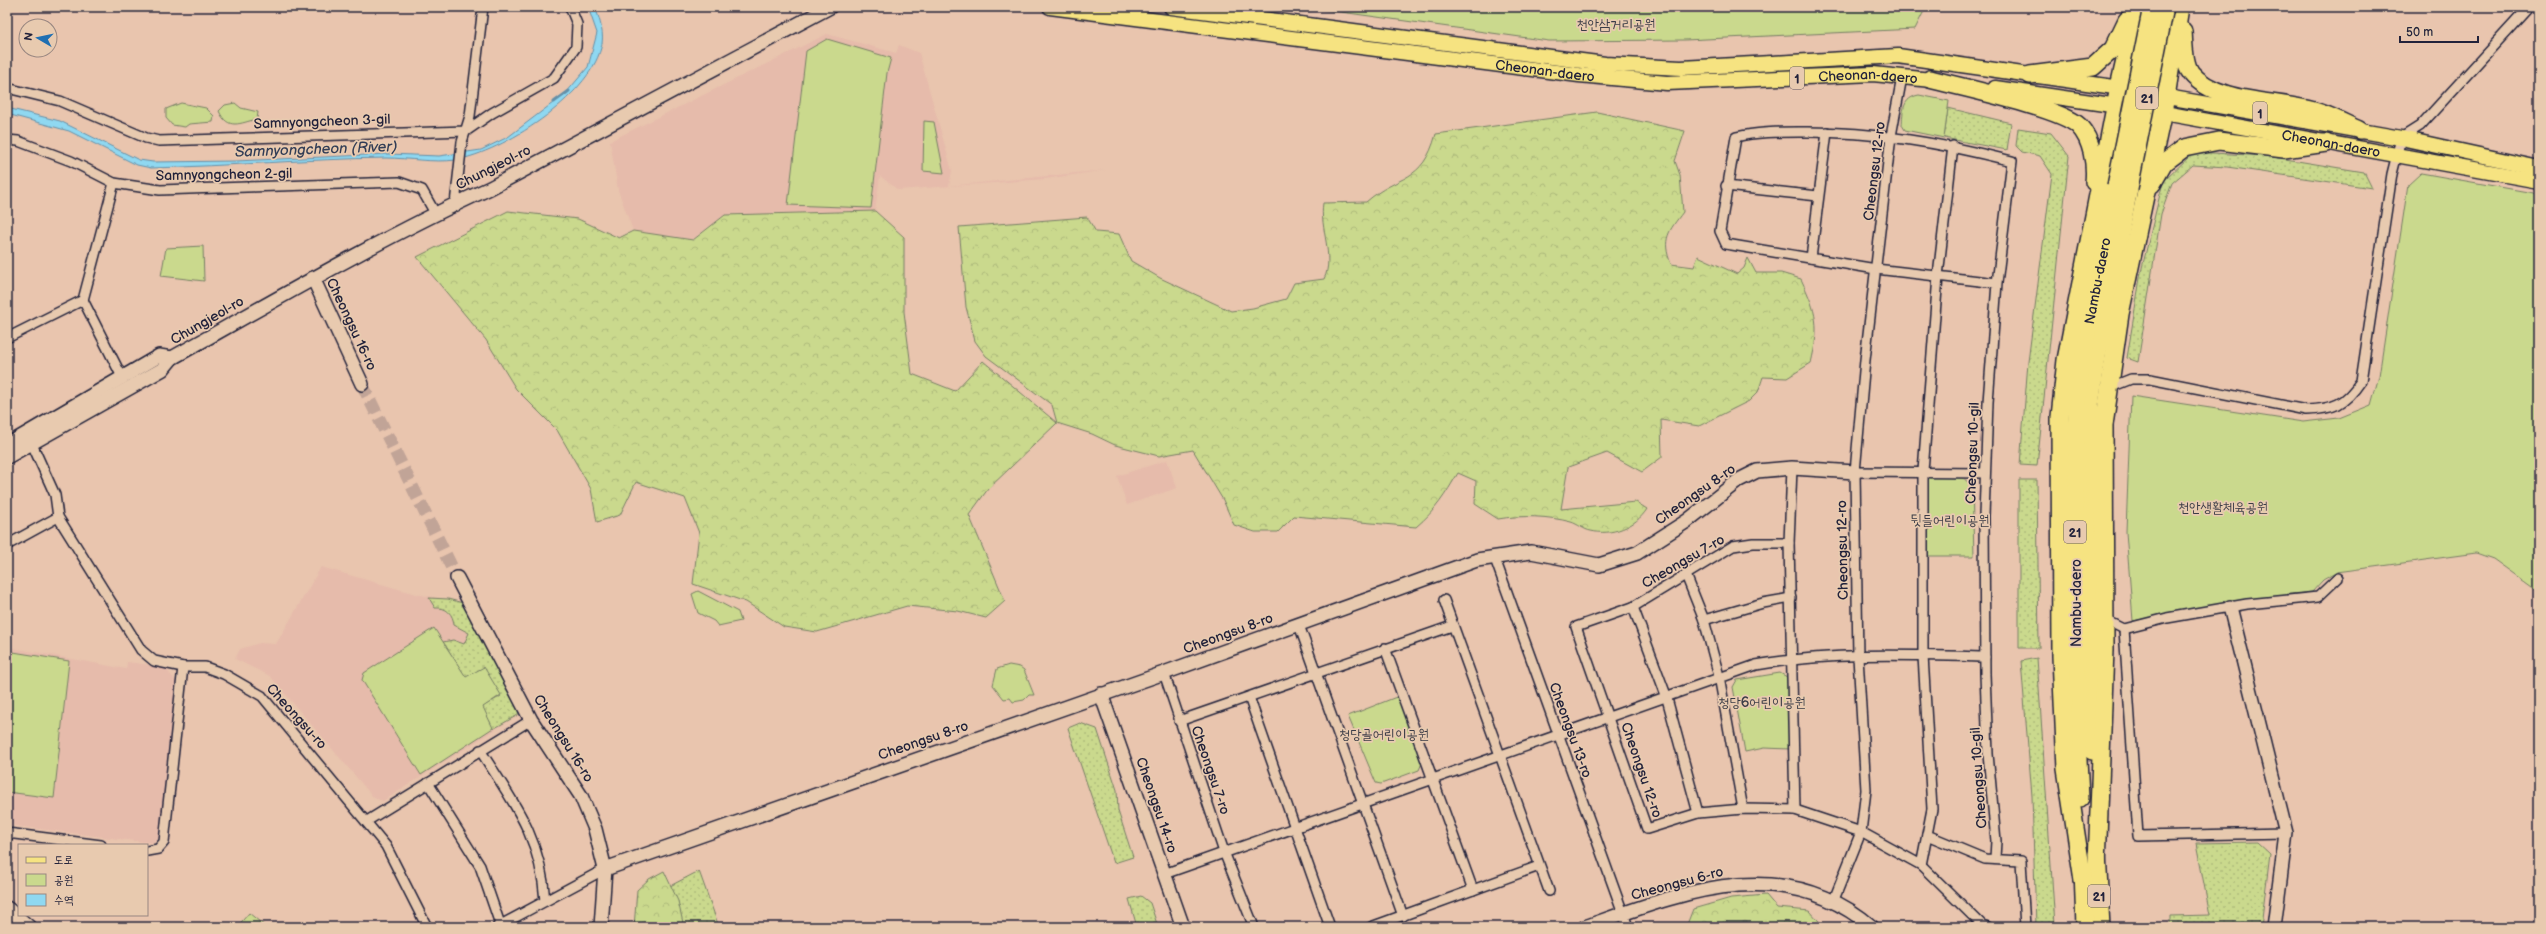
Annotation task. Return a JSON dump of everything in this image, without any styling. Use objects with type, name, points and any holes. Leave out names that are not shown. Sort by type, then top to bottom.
[{"type":"highway","points":[[2030,75],[2093,68],[2113,50],[2133,7]]},
{"type":"highway","points":[[2083,880],[2066,769],[2061,656],[2060,417],[2066,360],[2115,105],[2137,7]]},
{"type":"highway","name":"21","points":[[2130,188],[2152,7]]},
{"type":"highway","name":"21","points":[[2130,188],[2165,7]]},
{"type":"highway","points":[[2134,241],[2130,188],[2164,105],[2180,7]]},
{"type":"highway","points":[[2180,7],[2184,51],[2190,71],[2201,84],[2226,94],[2315,111],[2359,130]]},
{"type":"highway","points":[[1930,79],[2059,114],[2079,126],[2091,149],[2095,170],[2085,262]]},
{"type":"highway","points":[[2097,864],[2105,650],[2104,425],[2120,314],[2134,241],[2152,184],[2164,163],[2184,148],[2219,142],[2284,149],[2326,143]]},
{"type":"highway","points":[[2102,175],[2110,166],[2118,161],[2131,164],[2140,171],[2130,188]]},
{"type":"highway","name":"Nambu-daero","points":[[2101,927],[2090,718],[2088,476],[2090,405],[2097,357],[2130,188]]},
{"type":"highway","name":"Nambu-daero","points":[[2085,927],[2076,721],[2075,477],[2077,403],[2083,354],[2130,188]]},
{"type":"main road","name":"Cheonan-daero","points":[[1050,7],[1579,75],[1667,83],[1872,74],[1930,79],[2115,105],[2164,105],[2359,130],[2539,168]]},
{"type":"main road","name":"Cheonan-daero","points":[[1171,7],[1605,64],[1681,68],[1898,56],[2119,87],[2164,105],[2326,143],[2397,154],[2539,180]]},
{"type":"street","points":[[466,131],[465,118],[478,7]]},
{"type":"street","points":[[455,204],[462,142],[470,116],[482,7]]},
{"type":"street","points":[[466,131],[492,113],[554,78],[576,47],[577,24],[570,7]]},
{"type":"street","name":"Chungjeol-ro","points":[[7,457],[163,369],[172,358],[313,278],[435,213],[490,188],[813,12],[830,7]]},
{"type":"street","points":[[2110,386],[2130,379],[2150,379],[2306,410],[2329,409],[2350,398],[2361,381],[2397,154],[2401,138],[2420,126],[2529,7]]},
{"type":"street","name":"Cheongsu 12-ro","points":[[1833,902],[1861,832],[1866,790],[1858,657],[1855,472],[1891,136],[1902,77]]},
{"type":"street","name":"Samnyongcheon 3-gil","points":[[7,88],[60,100],[146,138],[159,141],[466,131]]},
{"type":"street","points":[[1811,258],[1827,132],[1764,133],[1736,137],[1726,186],[1720,231],[1726,244],[1876,269],[1997,283]]},
{"type":"street","name":"Cheongsu 10-gil","points":[[1827,132],[1891,136],[1953,146],[2012,161],[1997,283],[1985,473],[1985,657],[1988,754],[1996,841],[1994,858]]},
{"type":"street","name":"Samnyongcheon 2-gil","points":[[7,140],[18,141],[71,161],[114,183],[160,190],[399,182],[422,190],[435,213]]},
{"type":"street","points":[[1921,865],[1932,809],[1923,656],[1923,471],[1938,276],[1953,146]]},
{"type":"street","points":[[114,183],[83,300],[123,379]]},
{"type":"street","points":[[1726,186],[1818,196]]},
{"type":"street","name":"Cheongsu 16-ro","points":[[313,278],[362,384]]},
{"type":"street","points":[[7,338],[83,300]]},
{"type":"street","name":"Chungjeol-ro","points":[[7,445],[123,379],[159,356],[172,358]]},
{"type":"street","points":[[32,444],[55,495],[58,517],[141,650],[154,661],[183,667],[164,842],[158,849],[148,851]]},
{"type":"street","points":[[1792,468],[1789,543],[1795,810]]},
{"type":"street","name":"Cheongsu 8-ro","points":[[605,869],[1494,556],[1531,552],[1599,565],[1637,553],[1687,521],[1739,480],[1757,471],[1792,468],[1855,472]]},
{"type":"street","points":[[1855,472],[1923,471],[1985,473]]},
{"type":"street","points":[[7,545],[58,517]]},
{"type":"street","name":"Cheongsu 7-ro","points":[[1608,716],[1576,628],[1633,607],[1733,546],[1753,543],[1789,543]]},
{"type":"street","name":"Cheongsu 13-ro","points":[[1494,556],[1623,914]]},
{"type":"street","points":[[1686,574],[1704,620],[1719,676],[1743,809]]},
{"type":"street","name":"Cheongsu 16-ro","points":[[456,578],[531,720],[580,796],[595,829],[605,869],[601,927]]},
{"type":"street","points":[[2104,619],[2124,629],[2167,618],[2230,607],[2318,596],[2338,578]]},
{"type":"street","points":[[1704,620],[1763,603],[1791,598]]},
{"type":"street","points":[[1444,600],[1452,626],[1549,891]]},
{"type":"street","name":"Cheongsu 7-ro","points":[[1633,607],[1666,695],[1698,813]]},
{"type":"street","points":[[2230,607],[2286,833],[2274,927]]},
{"type":"street","points":[[1298,625],[1364,802],[1403,916]]},
{"type":"street","name":"Cheongsu 7-ro","points":[[1254,927],[1224,852],[1179,722],[1385,648],[1452,626]]},
{"type":"street","points":[[2124,629],[2138,836],[2286,833]]},
{"type":"street","points":[[1385,648],[1473,890]]},
{"type":"street","points":[[1164,874],[1756,664],[1791,660],[1858,657],[1985,657]]},
{"type":"street","name":"Cheongsu-ro","points":[[183,667],[205,667],[224,674],[262,696],[367,821],[386,846],[427,927]]},
{"type":"street","points":[[1164,673],[1179,722]]},
{"type":"street","name":"Cheongsu 14-ro","points":[[1101,694],[1183,927]]},
{"type":"street","points":[[1249,697],[1330,927]]},
{"type":"street","name":"Cheongsu 12-ro","points":[[1608,716],[1647,829],[1698,813],[1743,809],[1795,810],[1861,832]]},
{"type":"street","points":[[367,821],[531,720]]},
{"type":"street","points":[[480,750],[525,822],[538,850],[544,874],[545,901]]},
{"type":"street","points":[[428,784],[480,866],[500,926],[605,869]]},
{"type":"street","points":[[1861,832],[1921,865],[1982,925],[1988,927]]},
{"type":"street","points":[[7,833],[93,844]]},
{"type":"street","points":[[1928,835],[1985,859],[1994,858],[2021,861],[2026,927]]},
{"type":"street","points":[[1371,927],[1539,866]]},
{"type":"street","name":"Cheongsu 6-ro","points":[[1585,927],[1707,888],[1732,884],[1766,883],[1800,888],[1833,902],[1872,927]]},
{"type":"street","points":[[7,908],[29,927]]},
{"type":"street","name":"Cheongsu 6-ro","points":[[1623,914],[1628,927]]},
{"type":"shaded area","points":[[827,34],[896,53],[899,45],[919,53],[952,171],[949,186],[1106,170],[1045,179],[898,190],[880,176],[875,211],[725,215],[693,240],[633,231],[618,190],[610,141]]},
{"type":"shaded area","points":[[1167,460],[1177,488],[1127,505],[1117,476]]},
{"type":"shaded area","points":[[321,567],[416,594],[463,603],[518,715],[383,801],[374,798],[270,676],[235,659],[240,649],[260,643],[276,644]]},
{"type":"shaded area","points":[[7,647],[126,669],[127,662],[165,667],[176,682],[160,837],[156,841],[151,843],[7,825]]},
{"type":"green space","name":"천안삼거리공원","points":[[1305,7],[1926,7],[1915,29],[1685,40],[1549,41]]},
{"type":"green space","points":[[827,39],[891,58],[887,73],[871,208],[788,205],[806,51]]},
{"type":"green space","points":[[1919,95],[1949,101],[1944,138],[1905,130],[1902,125],[1903,110],[1906,102],[1909,99]]},
{"type":"green space","points":[[181,103],[206,108],[214,116],[213,122],[189,124],[185,127],[172,125],[166,118],[166,109]]},
{"type":"green space","points":[[235,103],[241,108],[258,112],[257,119],[240,124],[226,121],[219,111],[225,105]]},
{"type":"green space","points":[[1948,108],[2011,123],[2007,150],[1944,138]]},
{"type":"green space","points":[[1597,112],[1685,131],[1675,161],[1680,175],[1683,212],[1670,230],[1668,236],[1667,248],[1671,264],[1694,267],[1698,256],[1737,274],[1744,268],[1748,258],[1756,273],[1781,273],[1801,279],[1814,311],[1816,329],[1811,363],[1787,378],[1763,377],[1758,392],[1749,401],[1699,426],[1661,420],[1662,457],[1642,472],[1607,453],[1568,467],[1561,509],[1636,502],[1647,509],[1636,521],[1622,529],[1615,531],[1599,532],[1588,530],[1571,522],[1544,517],[1498,519],[1475,504],[1476,481],[1458,473],[1440,502],[1416,527],[1294,516],[1278,532],[1255,532],[1234,525],[1223,500],[1193,450],[1159,456],[1115,445],[1092,434],[1057,423],[1052,405],[986,356],[975,341],[966,307],[959,227],[1087,217],[1096,232],[1119,234],[1131,261],[1160,278],[1231,311],[1253,308],[1286,299],[1294,283],[1324,279],[1328,261],[1322,213],[1323,203],[1366,202],[1416,170],[1424,162],[1436,134]]},
{"type":"green space","points":[[924,121],[934,122],[944,173],[923,171]]},
{"type":"green space","points":[[2018,128],[2051,133],[2069,156],[2037,466],[2020,465],[2028,362],[2052,174],[2040,156],[2022,152],[2016,146]]},
{"type":"green space","points":[[2194,152],[2267,156],[2364,172],[2372,188],[2227,167],[2193,165],[2172,183],[2161,214],[2138,362],[2127,358],[2141,272],[2163,182]]},
{"type":"green space","name":"천안생활체육공원","points":[[2421,173],[2539,194],[2539,592],[2493,559],[2476,553],[2337,572],[2323,580],[2312,592],[2245,600],[2133,621],[2126,532],[2131,396],[2303,422],[2339,418],[2371,405],[2379,376],[2408,185]]},
{"type":"green space","points":[[508,211],[578,219],[619,238],[633,231],[693,240],[725,215],[875,211],[904,237],[904,312],[912,374],[955,391],[983,361],[1057,423],[988,489],[969,515],[1005,601],[986,618],[958,611],[907,606],[817,632],[784,627],[746,602],[693,584],[699,533],[685,498],[636,482],[620,515],[597,522],[591,489],[557,430],[516,389],[486,340],[417,257]]},
{"type":"green space","points":[[203,246],[204,281],[161,276],[166,248]]},
{"type":"green space","name":"뒷들어린이공원","points":[[1930,475],[1960,476],[1972,485],[1974,556],[1927,556],[1926,479]]},
{"type":"green space","points":[[2019,480],[2037,480],[2039,648],[2019,648]]},
{"type":"green space","points":[[698,591],[738,612],[741,621],[718,626],[714,621],[698,613],[692,594]]},
{"type":"green space","points":[[429,598],[448,599],[463,603],[519,706],[518,715],[493,729],[482,707],[501,696],[466,678],[443,642],[453,640],[464,644],[469,633],[454,625],[449,612],[443,609],[435,608]]},
{"type":"green space","points":[[434,628],[466,677],[484,667],[501,695],[483,707],[493,728],[421,775],[362,680],[364,673]]},
{"type":"green space","points":[[7,651],[69,661],[54,798],[7,792]]},
{"type":"green space","points":[[2037,658],[2055,925],[2036,926],[2032,796],[2021,661]]},
{"type":"green space","points":[[1009,665],[1020,667],[1024,670],[1034,695],[1029,695],[1024,700],[1013,702],[1010,698],[1004,699],[993,685],[997,669]]},
{"type":"green space","name":"청당6어린이공원","points":[[1780,673],[1787,677],[1790,749],[1764,748],[1745,752],[1733,687],[1737,680]]},
{"type":"green space","name":"청당골어린이공원","points":[[1399,696],[1422,763],[1419,770],[1381,784],[1376,783],[1348,716]]},
{"type":"green space","points":[[1080,723],[1097,729],[1117,790],[1118,811],[1133,857],[1114,863],[1068,728]]},
{"type":"green space","points":[[2257,842],[2270,854],[2261,927],[2170,927],[2170,916],[2210,915],[2196,843]]},
{"type":"green space","points":[[664,871],[678,901],[684,927],[634,927],[637,890],[649,879]]},
{"type":"green space","points":[[699,871],[719,927],[684,927],[670,886]]},
{"type":"green space","points":[[1766,895],[1777,908],[1810,911],[1824,927],[1686,927],[1693,909],[1731,898]]},
{"type":"green space","points":[[1141,896],[1150,903],[1158,927],[1137,927],[1129,899]]},
{"type":"green space","points":[[249,913],[266,927],[237,927]]},
{"type":"water","points":[[588,7],[595,7],[599,17],[602,43],[593,67],[579,85],[562,103],[519,134],[497,146],[475,155],[456,160],[439,161],[386,158],[151,168],[137,165],[69,131],[7,114],[7,108],[60,121],[139,160],[153,162],[236,161],[389,154],[439,156],[481,150],[508,137],[566,93],[588,67],[597,33]]},
{"type":"waterway","name":"Samnyongcheon (River)","points":[[554,102],[569,91]]},
{"type":"tunnel","points":[[362,384],[457,578]]}]
